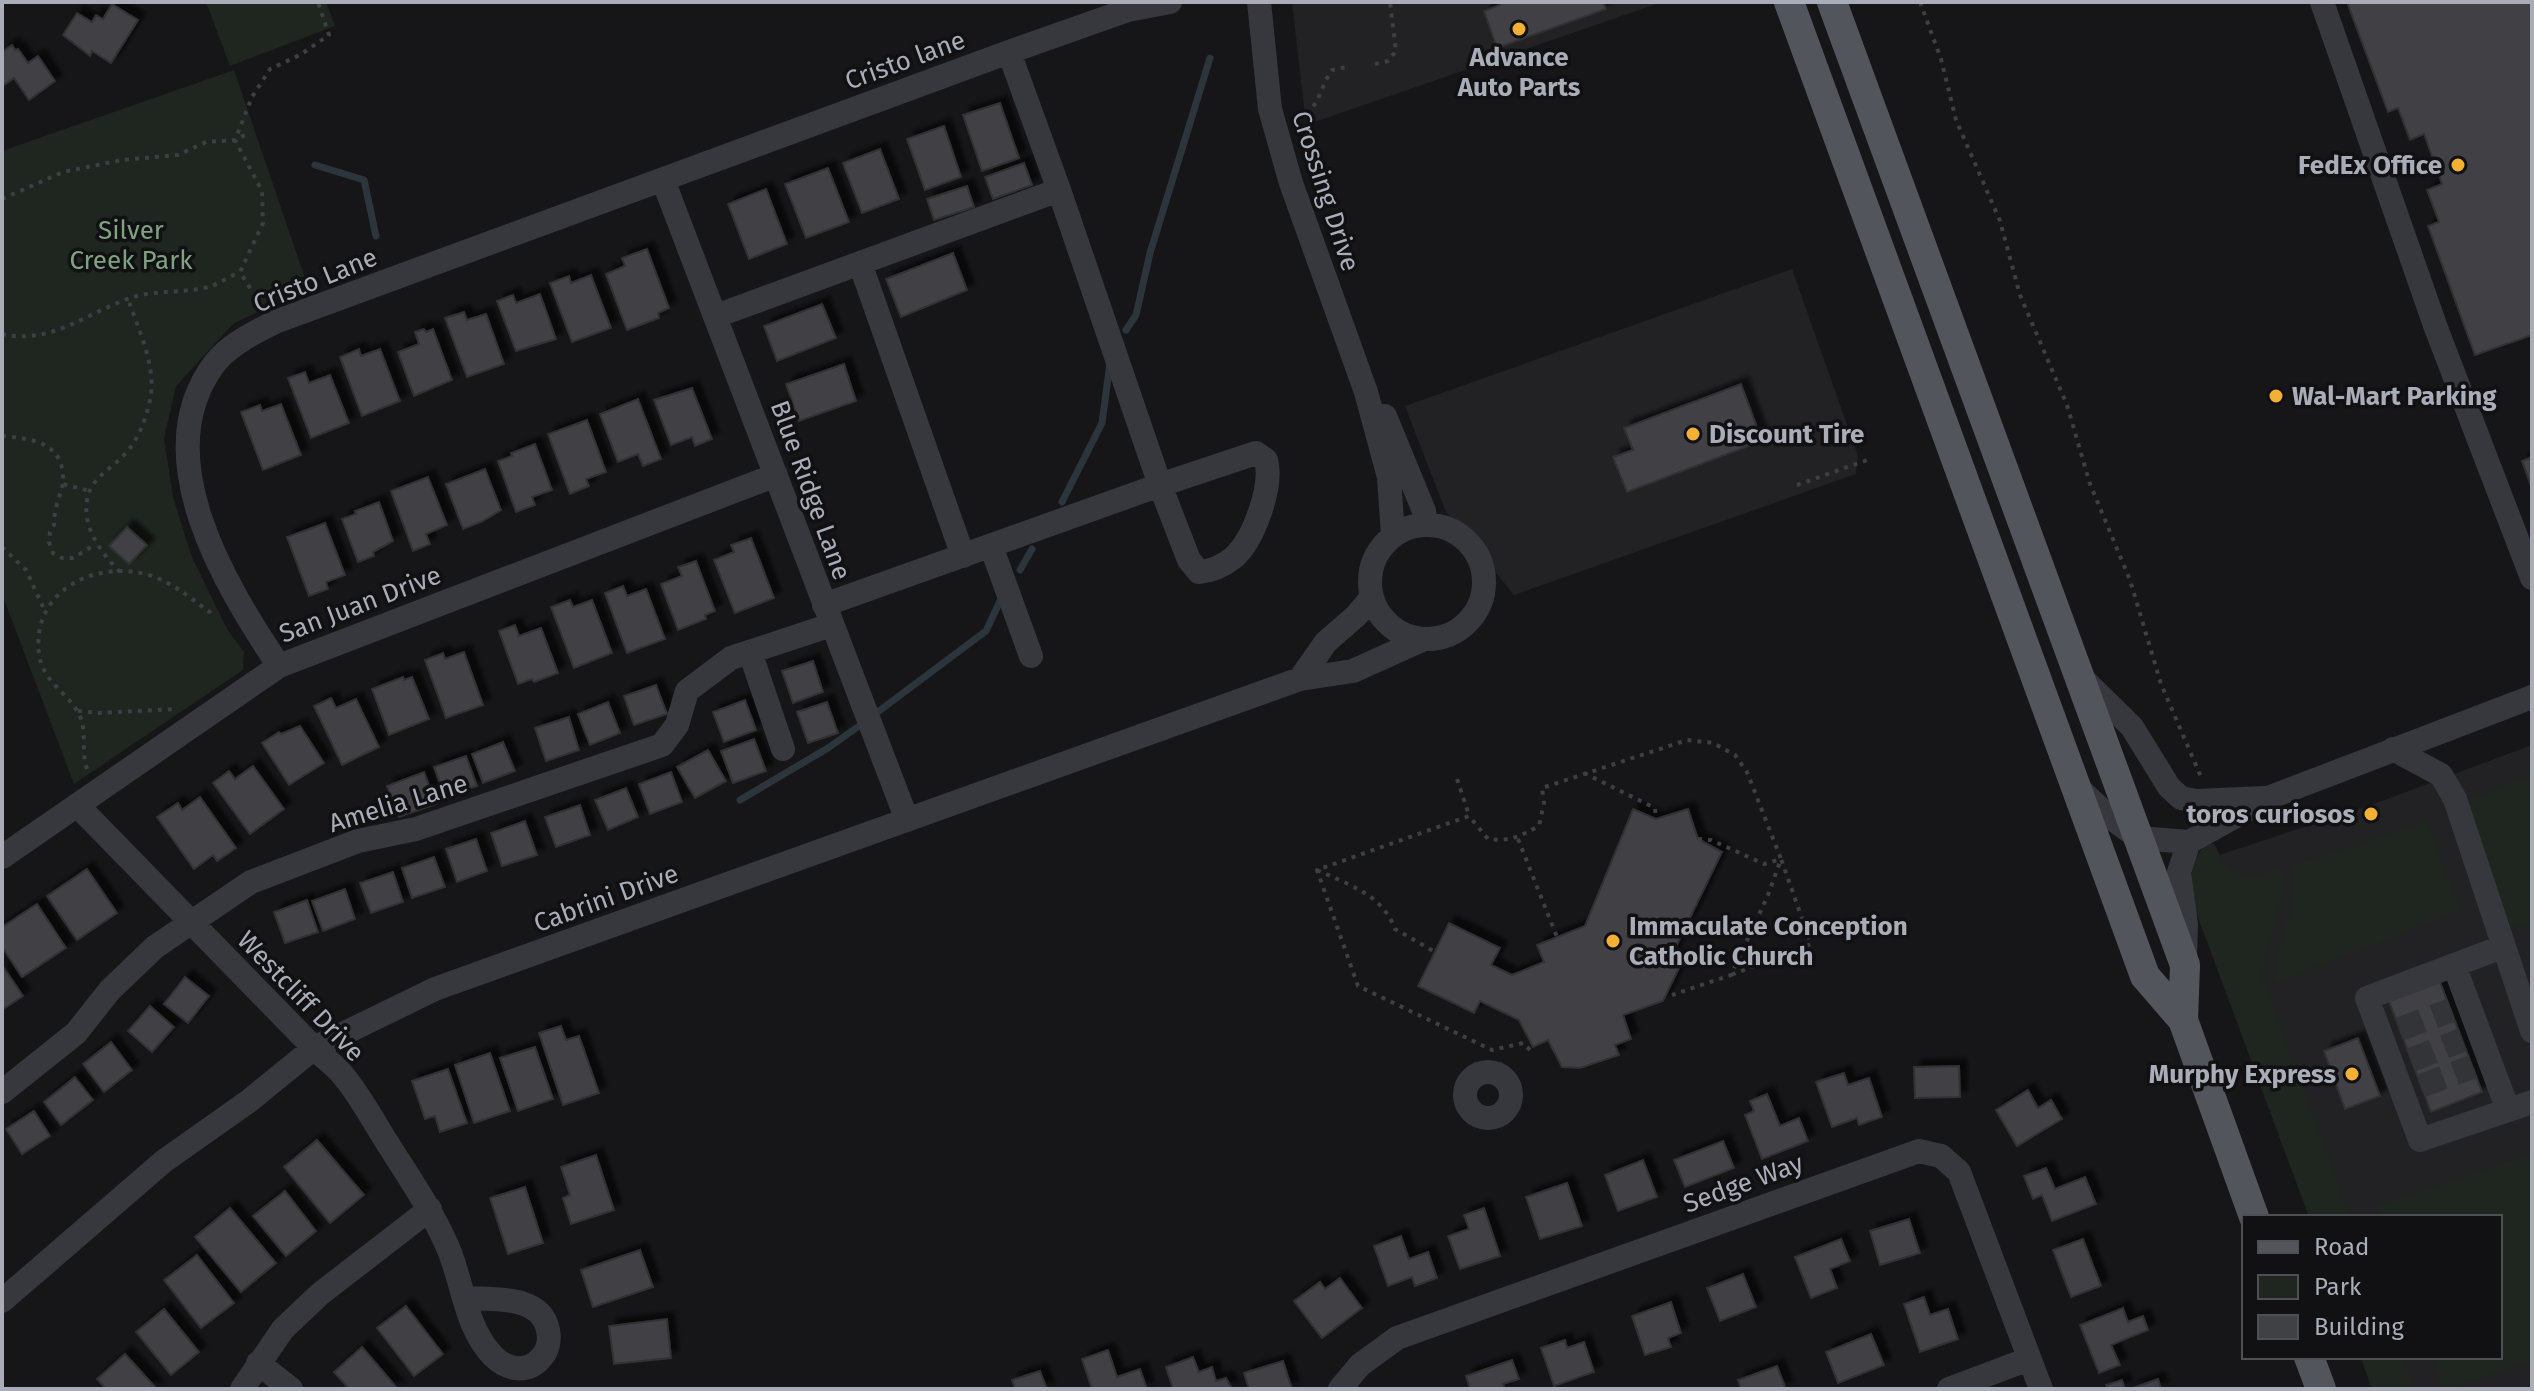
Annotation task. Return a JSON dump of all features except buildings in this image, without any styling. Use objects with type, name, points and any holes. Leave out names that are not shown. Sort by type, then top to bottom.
[{"type":"main road","points":[[1789,2],[2145,976],[2183,1020],[2253,1215]]},
{"type":"main road","points":[[1832,2],[2185,965],[2183,1020]]},
{"type":"main road","points":[[2310,1359],[2321,1389]]},
{"type":"street","name":"Cristo lane","points":[[663,180],[1128,10],[1170,2]]},
{"type":"street","name":"Crossing Drive","points":[[1259,2],[1270,109],[1291,183],[1366,392],[1389,477],[1393,536]]},
{"type":"street","points":[[2322,2],[2427,304],[2532,578]]},
{"type":"street","points":[[1009,52],[1160,485]]},
{"type":"street","name":"Blue Ridge Lane","points":[[663,180],[907,820]]},
{"type":"street","name":"Cristo Lane","points":[[279,666],[233,593],[211,545],[187,468],[187,432],[196,396],[216,362],[269,325],[663,180]]},
{"type":"street","points":[[716,316],[1059,190]]},
{"type":"street","points":[[860,263],[963,556]]},
{"type":"street","name":"Crossing Drive","points":[[1366,392],[1384,414],[1424,511],[1426,525]]},
{"type":"street","name":"Amelia Lane","points":[[2,1092],[76,1033],[110,990],[155,947],[251,882],[358,841],[416,829],[662,745],[677,725],[687,691],[731,658],[963,556],[1160,485],[1256,453],[1266,460],[1268,468],[1265,497],[1252,529],[1234,558],[1211,571],[1199,572],[1189,560],[1160,485]]},
{"type":"street","name":"San Juan Drive","points":[[2,857],[279,666],[776,475]]},
{"type":"street","points":[[1426,525],[1443,527],[1460,535],[1473,547],[1485,579],[1482,598],[1467,623],[1442,637],[1424,639],[1406,635],[1391,626],[1379,613],[1372,597],[1370,580],[1373,563],[1381,548],[1393,536],[1409,528],[1426,525]]},
{"type":"street","points":[[991,546],[1031,656]]},
{"type":"street","points":[[1300,679],[1326,642],[1372,597]]},
{"type":"street","name":"Cabrini Drive","points":[[2,1301],[164,1161],[249,1101],[314,1048],[435,989],[1300,679],[1353,671],[1424,639]]},
{"type":"street","points":[[750,652],[783,749]]},
{"type":"street","points":[[2079,675],[2132,727],[2169,787],[2181,798],[2268,798]]},
{"type":"street","points":[[2075,786],[2139,838],[2189,842],[2268,798],[2532,697]]},
{"type":"street","points":[[2393,749],[2434,769],[2448,784],[2532,1031]]},
{"type":"street","name":"Westcliff Drive","points":[[77,805],[342,1074],[430,1209],[450,1253],[464,1298]]},
{"type":"street","points":[[2185,965],[2186,924],[2179,872],[2189,842]]},
{"type":"street","points":[[2502,947],[2367,998],[2391,1032],[2412,1090],[2420,1140],[2532,1102]]},
{"type":"street","points":[[2454,965],[2460,1007],[2481,1064],[2508,1110]]},
{"type":"street","name":"Sedge Way","points":[[1340,1389],[1360,1365],[1397,1338],[1919,1151],[1941,1156],[1959,1172],[2041,1389]]},
{"type":"street","points":[[242,1389],[283,1329],[320,1294],[430,1209]]},
{"type":"street","points":[[1949,1389],[2029,1359]]},
{"type":"street","points":[[258,1363],[291,1389]]},
{"type":"path","points":[[2,334],[17,338],[63,330],[109,305],[154,292],[210,286],[240,272],[263,223],[262,191],[235,140],[252,97],[270,69],[300,55],[329,35],[318,2]]},
{"type":"path","points":[[1375,64],[1388,61],[1396,51],[1390,2]]},
{"type":"path","points":[[1920,2],[1941,59],[1956,120],[2000,221],[2020,295],[2067,405],[2090,484],[2130,580],[2161,684],[2206,788],[2207,800]]},
{"type":"path","points":[[1298,119],[1314,109],[1332,70],[1347,67]]},
{"type":"path","points":[[2,199],[63,172],[122,160],[178,155],[206,142],[235,140],[245,135]]},
{"type":"path","points":[[240,272],[257,298],[269,325]]},
{"type":"path","points":[[120,572],[96,544],[87,520],[90,491],[104,472],[125,454],[139,434],[152,391],[149,362],[128,299]]},
{"type":"path","points":[[2,436],[31,439],[49,446],[59,459],[63,484],[50,532],[49,542],[53,553],[62,558],[73,558],[96,544]]},
{"type":"path","points":[[1797,485],[1870,459]]},
{"type":"path","points":[[63,484],[90,491]]},
{"type":"path","points":[[2,547],[26,570],[44,609],[39,655],[47,678],[78,711],[85,736],[85,766]]},
{"type":"path","points":[[44,609],[66,587],[84,578],[120,572],[149,575],[171,584],[209,612]]},
{"type":"path","points":[[78,711],[99,713],[173,707],[188,728]]},
{"type":"path","points":[[1457,779],[1469,816],[1488,839],[1504,841],[1518,839],[1539,826],[1544,803],[1542,788],[1687,740],[1713,743],[1735,755],[1747,772],[1811,944],[1672,995]]},
{"type":"path","points":[[1584,773],[1655,808],[1656,819]]},
{"type":"path","points":[[1317,870],[1469,816]]},
{"type":"path","points":[[1518,839],[1557,937]]},
{"type":"path","points":[[1698,839],[1711,840],[1764,864],[1781,859]]},
{"type":"path","points":[[1731,975],[1781,859]]},
{"type":"path","points":[[1317,870],[1371,895],[1389,913],[1395,929],[1435,952]]},
{"type":"path","points":[[1317,870],[1358,986],[1492,1050],[1523,1043],[1530,1050]]},
{"type":"shaded area","points":[[1292,2],[1662,2],[1306,125]]},
{"type":"shaded area","points":[[1792,269],[1858,456],[1856,474],[1514,595],[1446,512],[1405,406]]},
{"type":"shaded area","points":[[2532,745],[2532,1389],[2372,1389],[2362,1359],[2502,1359],[2502,1215],[2308,1215],[2192,864],[2371,805]]},
{"type":"green space","points":[[206,2],[326,2],[335,26],[230,66]]},
{"type":"green space","name":"Silver Creek Park","points":[[234,70],[308,287],[233,324],[176,386],[164,438],[173,497],[191,555],[227,629],[244,652],[243,670],[74,784],[2,594],[2,151]]},
{"type":"green space","points":[[2532,773],[2532,921],[2511,929],[2467,801]]},
{"type":"green space","points":[[2427,819],[2460,911],[2276,983],[2277,954],[2294,896],[2290,867],[2352,846],[2359,847]]},
{"type":"green space","points":[[2207,843],[2214,844],[2224,862],[2236,872],[2250,875],[2281,868],[2282,898],[2266,953],[2264,982],[2350,1215],[2308,1215],[2192,901],[2192,870],[2197,856]]},
{"type":"green space","points":[[2532,1153],[2532,1360],[2451,1389],[2443,1389],[2432,1359],[2502,1359],[2502,1215],[2379,1215],[2376,1206]]},
{"type":"green space","points":[[2362,1359],[2403,1359],[2414,1389],[2372,1389]]},
{"type":"waterway","points":[[1126,330],[1136,315],[1150,253],[1210,58]]},
{"type":"waterway","points":[[315,165],[364,180],[376,236]]},
{"type":"waterway","points":[[1062,502],[1102,423],[1110,363]]},
{"type":"waterway","points":[[1020,570],[1032,549]]},
{"type":"waterway","points":[[879,711],[986,631],[1000,601]]},
{"type":"waterway","points":[[740,800],[859,726]]},
{"type":"tunnel","points":[[2400,1029],[2451,1010]]},
{"type":"tunnel","points":[[2411,1060],[2462,1040]]},
{"type":"tunnel","points":[[2421,1086],[2472,1067]]},
{"type":"place","name":"Advance Auto Parts","points":[[1519,29]]},
{"type":"place","name":"FedEx Office","points":[[2458,165]]},
{"type":"place","name":"Wal-Mart Parking","points":[[2276,396]]},
{"type":"place","name":"Discount Tire","points":[[1693,434]]},
{"type":"place","name":"toros curiosos","points":[[2371,814]]},
{"type":"place","name":"Immaculate Conception Catholic Church","points":[[1613,941]]},
{"type":"place","name":"Murphy Express","points":[[2352,1074]]}]
